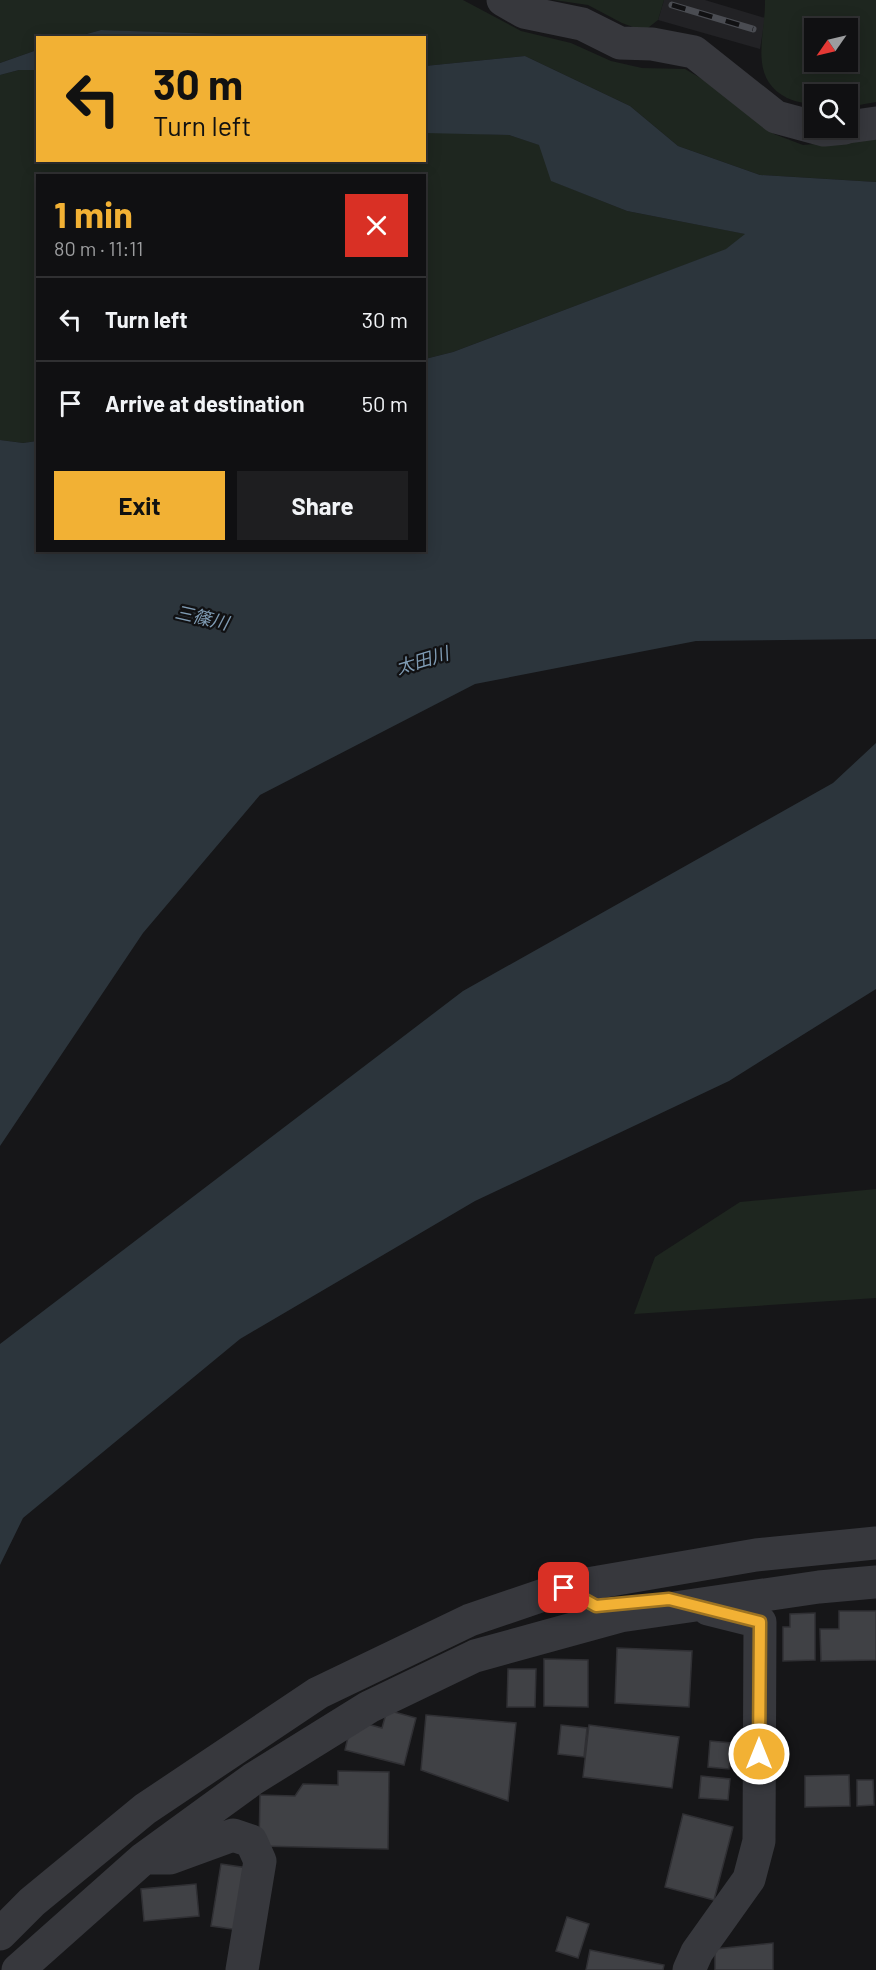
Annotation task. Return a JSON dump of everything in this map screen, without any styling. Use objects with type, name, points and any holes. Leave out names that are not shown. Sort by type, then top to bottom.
[{"type":"street","points":[[503,0],[524,12],[582,24],[620,43],[652,44],[694,52],[776,117],[804,125]]},
{"type":"street","points":[[858,125],[876,123]]},
{"type":"street","points":[[0,1934],[32,1902],[145,1809],[318,1693],[471,1620],[564,1588],[756,1555],[876,1543]]},
{"type":"street","points":[[18,1970],[143,1858],[253,1779],[369,1707],[475,1656],[620,1616],[876,1582]]},
{"type":"street","points":[[564,1588],[596,1606],[669,1599],[760,1622],[759,1841],[749,1879],[697,1952],[689,1970]]},
{"type":"street","points":[[143,1858],[170,1858],[233,1835],[251,1841],[260,1861],[242,1970]]},
{"type":"shaded area","points":[[0,0],[463,0],[521,31],[571,43],[611,61],[642,68],[685,69],[714,86],[774,134],[803,145],[876,139],[876,182],[760,175],[678,146],[630,106],[525,56],[426,66],[426,36],[252,36],[101,30],[80,36],[36,36],[36,50],[0,63]]},
{"type":"shaded area","points":[[554,0],[664,0],[658,20],[644,31],[622,23],[588,5]]},
{"type":"shaded area","points":[[664,0],[705,0],[765,18],[760,49],[658,20]]},
{"type":"shaded area","points":[[765,0],[876,0],[876,102],[858,105],[858,84],[804,84],[804,103],[787,98],[767,79],[761,54]]},
{"type":"shaded area","points":[[19,70],[36,70],[36,162],[426,162],[426,132],[509,135],[540,145],[552,181],[627,211],[746,234],[727,249],[453,352],[426,359],[426,174],[36,174],[36,441],[23,443],[0,440],[0,75]]},
{"type":"shaded area","points":[[876,1189],[876,1298],[634,1314],[655,1257],[740,1202]]},
{"type":"water","points":[[101,30],[274,36],[80,36]]},
{"type":"water","points":[[36,50],[36,70],[19,70],[0,75],[0,63]]},
{"type":"water","points":[[525,56],[630,106],[678,146],[760,175],[876,182],[876,639],[696,641],[475,684],[260,795],[143,933],[0,1146],[0,440],[23,443],[36,441],[36,552],[426,552],[426,359],[453,352],[726,249],[745,234],[627,211],[551,181],[539,145],[509,135],[426,133],[426,66]]},
{"type":"water","points":[[876,743],[876,989],[729,1081],[475,1201],[240,1339],[23,1518],[0,1565],[0,1344],[463,991],[833,783]]},
{"type":"building","points":[[839,1611],[876,1611],[876,1660],[821,1661],[820,1629],[839,1629]]},
{"type":"building","points":[[815,1613],[815,1660],[783,1661],[783,1627],[790,1627],[790,1614]]},
{"type":"building","points":[[617,1648],[692,1651],[689,1707],[615,1703]]},
{"type":"building","points":[[544,1659],[588,1660],[588,1707],[544,1706]]},
{"type":"building","points":[[508,1669],[536,1669],[535,1707],[507,1707]]},
{"type":"building","points":[[387,1710],[416,1718],[404,1765],[345,1750],[352,1720],[382,1728]]},
{"type":"building","points":[[426,1715],[516,1723],[508,1801],[421,1770]]},
{"type":"building","points":[[561,1725],[587,1728],[584,1757],[558,1754]]},
{"type":"building","points":[[589,1725],[679,1737],[672,1788],[583,1777]]},
{"type":"building","points":[[710,1741],[732,1743],[729,1769],[708,1767]]},
{"type":"building","points":[[338,1771],[389,1772],[388,1849],[259,1846],[260,1795],[295,1796],[303,1784],[338,1785]]},
{"type":"building","points":[[849,1775],[850,1806],[805,1807],[805,1776]]},
{"type":"building","points":[[701,1776],[730,1779],[728,1800],[699,1798]]},
{"type":"building","points":[[857,1780],[873,1780],[874,1805],[857,1806]]},
{"type":"building","points":[[683,1814],[733,1827],[714,1900],[665,1887]]},
{"type":"building","points":[[221,1864],[248,1868],[239,1930],[211,1926]]},
{"type":"building","points":[[196,1884],[199,1916],[144,1921],[141,1889]]},
{"type":"building","points":[[567,1917],[589,1924],[578,1958],[556,1951]]},
{"type":"building","points":[[773,1943],[773,1970],[715,1970],[715,1949]]},
{"type":"building","points":[[590,1950],[664,1965],[663,1970],[586,1970]]},
{"type":"railway","points":[[672,5],[753,29]]},
{"type":"route","points":[[564,1588],[596,1606],[669,1599],[760,1622],[759,1754]]},
{"type":"water label","name":"三篠川","points":[[202,617]]},
{"type":"water label","name":"太田川","points":[[422,660]]}]
